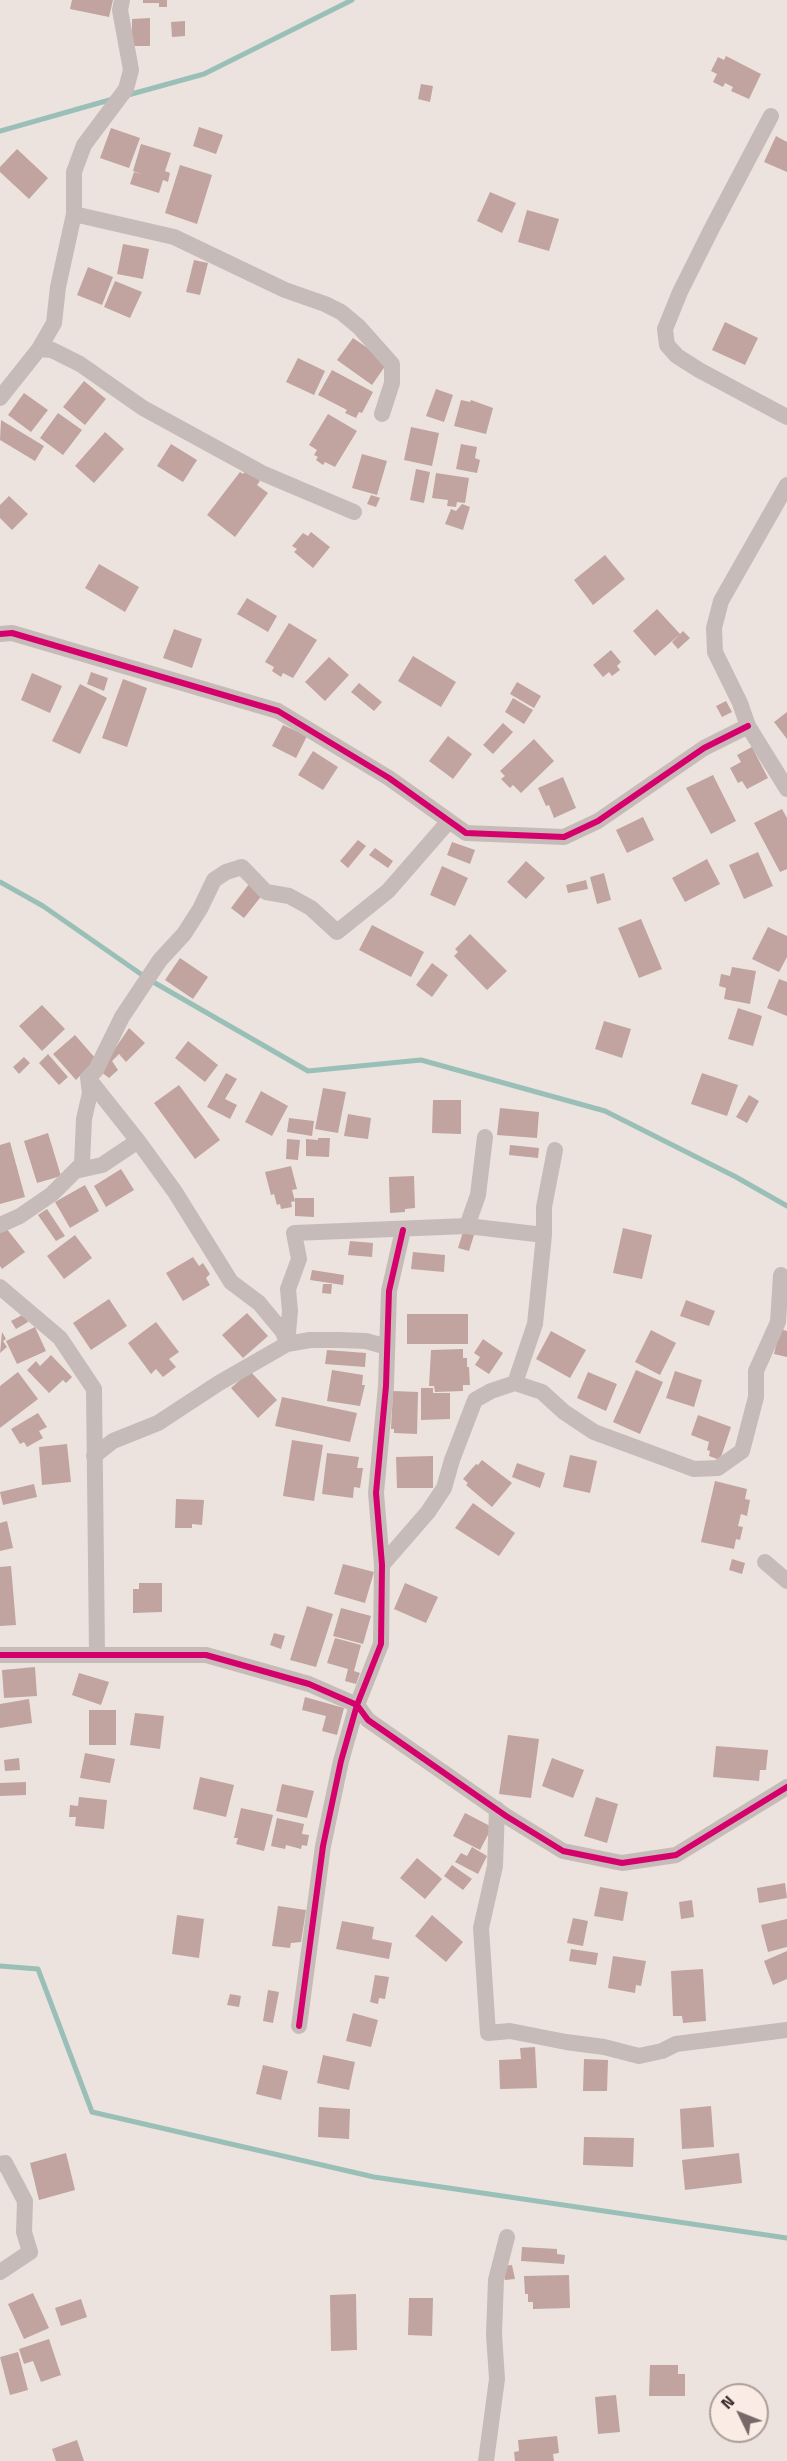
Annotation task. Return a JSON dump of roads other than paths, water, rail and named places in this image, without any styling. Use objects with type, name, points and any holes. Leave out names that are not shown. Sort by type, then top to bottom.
[{"type":"street","points":[[0,398],[39,349],[54,323],[58,287],[74,214],[74,172],[84,145],[126,89],[131,70],[120,10],[122,0]]},
{"type":"street","points":[[771,116],[680,292],[665,329],[667,345],[677,356],[787,417]]},
{"type":"street","points":[[74,214],[174,237],[285,290],[341,312],[359,327],[393,364],[392,383],[382,414]]},
{"type":"street","points":[[39,349],[52,350],[80,364],[143,408],[262,473],[354,512]]},
{"type":"street","points":[[787,485],[721,601],[714,628],[715,652],[740,702],[748,726],[782,772],[787,789]]},
{"type":"street","points":[[0,634],[12,633],[278,711],[389,778],[466,833],[564,837],[598,821],[704,748],[748,726]]},
{"type":"street","points":[[88,1078],[96,1070],[122,1017],[160,960],[184,934],[200,909],[214,880],[226,872],[242,867],[266,892],[290,896],[311,908],[337,932],[388,891],[449,821]]},
{"type":"street","points":[[88,1078],[180,1200],[231,1282],[259,1303],[283,1332],[287,1344]]},
{"type":"street","points":[[0,1225],[20,1216],[52,1194],[82,1164],[84,1119],[90,1093],[88,1078]]},
{"type":"street","points":[[467,1226],[478,1195],[485,1137]]},
{"type":"street","points":[[75,1172],[102,1165],[138,1142]]},
{"type":"street","points":[[515,1383],[535,1324],[544,1235],[544,1207],[555,1150]]},
{"type":"street","points":[[287,1344],[290,1311],[288,1289],[299,1258],[294,1233],[467,1226],[544,1235]]},
{"type":"street","points":[[298,2026],[323,1846],[341,1761],[357,1705],[381,1644],[382,1565],[376,1492],[383,1428],[389,1291],[403,1230]]},
{"type":"street","points":[[382,1565],[428,1512],[444,1488],[475,1400],[490,1391],[515,1383],[542,1392],[564,1412],[594,1432],[694,1469],[718,1468],[742,1451],[756,1397],[756,1371],[778,1322],[781,1275]]},
{"type":"street","points":[[0,1287],[60,1338],[93,1389],[97,1653]]},
{"type":"street","points":[[94,1456],[113,1441],[158,1423],[219,1383],[287,1344],[310,1340],[339,1340],[366,1341],[387,1347]]},
{"type":"street","points":[[765,1562],[787,1581]]},
{"type":"street","points":[[0,1655],[97,1653],[206,1655],[309,1684],[357,1705],[368,1720],[497,1809],[563,1851],[622,1863],[676,1855],[787,1787]]},
{"type":"street","points":[[497,1809],[495,1866],[481,1928],[488,2033],[510,2031],[604,2047],[639,2056],[662,2051],[676,2044],[787,2030]]},
{"type":"street","points":[[0,2164],[5,2163],[26,2200],[24,2232],[30,2252],[0,2272]]},
{"type":"street","points":[[486,2461],[497,2379],[494,2334],[496,2280],[507,2237]]},
{"type":"waterway","points":[[128,95],[204,74],[352,0]]},
{"type":"waterway","points":[[0,131],[113,99]]},
{"type":"waterway","points":[[0,882],[43,906],[148,979],[308,1071],[421,1060],[605,1111],[736,1177],[787,1206]]},
{"type":"waterway","points":[[0,1966],[38,1969],[92,2112],[374,2177],[787,2238]]}]
